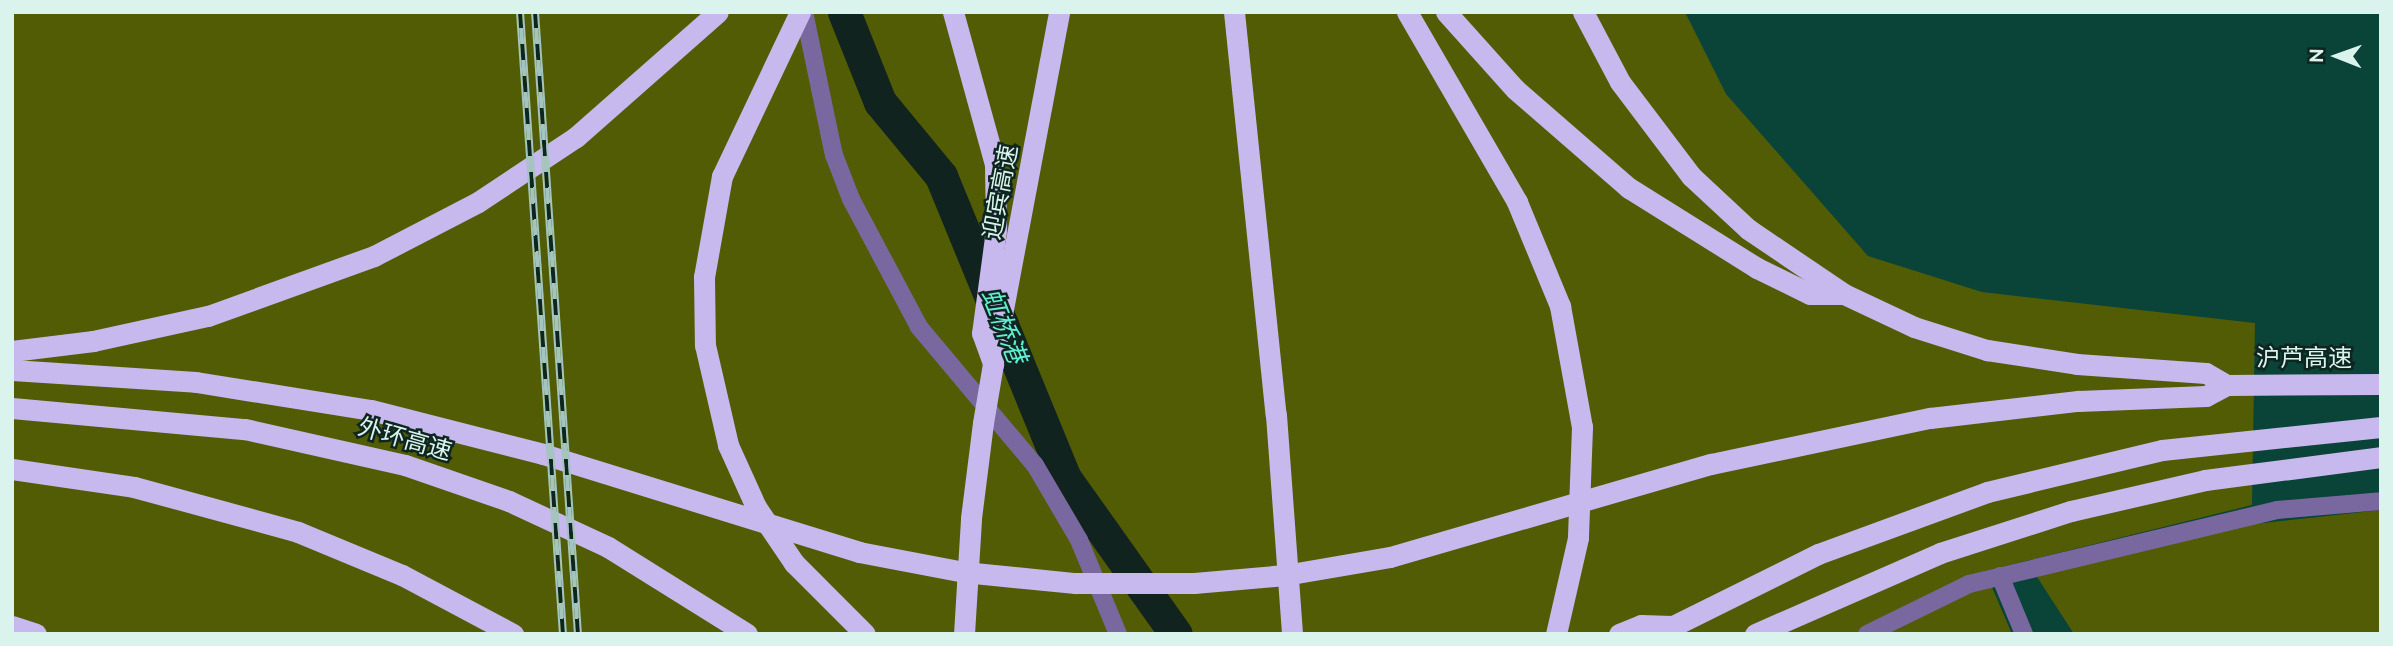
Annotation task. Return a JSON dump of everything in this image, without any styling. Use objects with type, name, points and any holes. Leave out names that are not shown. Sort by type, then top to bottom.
[{"type":"highway","points":[[12,351],[93,341],[208,316],[374,256],[478,202],[576,137],[718,12]]},
{"type":"highway","points":[[802,12],[722,176],[704,277],[705,345],[724,434],[756,507],[801,572],[865,634]]},
{"type":"highway","points":[[953,12],[995,165],[996,230],[982,333],[993,364]]},
{"type":"highway","name":"迎宾高速","points":[[964,634],[983,423],[1059,12]]},
{"type":"highway","points":[[1234,12],[1276,415],[1292,634]]},
{"type":"highway","points":[[1407,12],[1517,202],[1560,306],[1582,426],[1578,538],[1556,634]]},
{"type":"highway","points":[[1446,12],[1524,98],[1629,188],[1757,268],[1810,294],[1844,294]]},
{"type":"highway","points":[[1583,12],[1627,93],[1691,176],[1748,229],[1844,294],[1914,327],[1987,350],[2077,364],[2206,373],[2227,385]]},
{"type":"highway","points":[[12,370],[196,382],[371,410],[543,453],[859,552],[964,572],[1074,583],[1194,583],[1285,575],[1390,557],[1711,464],[1856,430],[2004,408],[2206,396],[2227,385]]},
{"type":"highway","name":"沪芦高速","points":[[2227,385],[2381,383]]},
{"type":"highway","name":"外环高速","points":[[12,408],[245,429],[405,465],[509,501],[608,547],[747,634]]},
{"type":"highway","points":[[1619,634],[1641,625],[1665,630],[1818,554],[1987,492],[2162,450],[2381,427]]},
{"type":"highway","points":[[1755,634],[1833,597],[1940,553],[2071,511],[2205,480],[2381,457]]},
{"type":"highway","points":[[12,469],[134,487],[298,532],[402,575],[513,634]]},
{"type":"highway","points":[[12,626],[36,634]]},
{"type":"street","points":[[802,12],[834,155],[851,200],[919,327],[1035,465],[1079,540],[1118,634]]},
{"type":"street","points":[[1867,634],[1969,583],[2277,510],[2381,501]]},
{"type":"street","points":[[2000,576],[2024,634]]},
{"type":"green space","points":[[12,12],[1685,12],[1726,94],[1868,256],[1982,292],[2255,323],[2252,505],[1985,571],[2012,634],[12,634]]},
{"type":"green space","points":[[2381,510],[2381,634],[2074,634],[2037,577],[2155,535]]},
{"type":"waterway","name":"虹桥港","points":[[844,12],[880,102],[941,176],[1065,478],[1176,634]]},
{"type":"railway","points":[[520,12],[563,634]]},
{"type":"railway","points":[[535,12],[578,634]]}]
